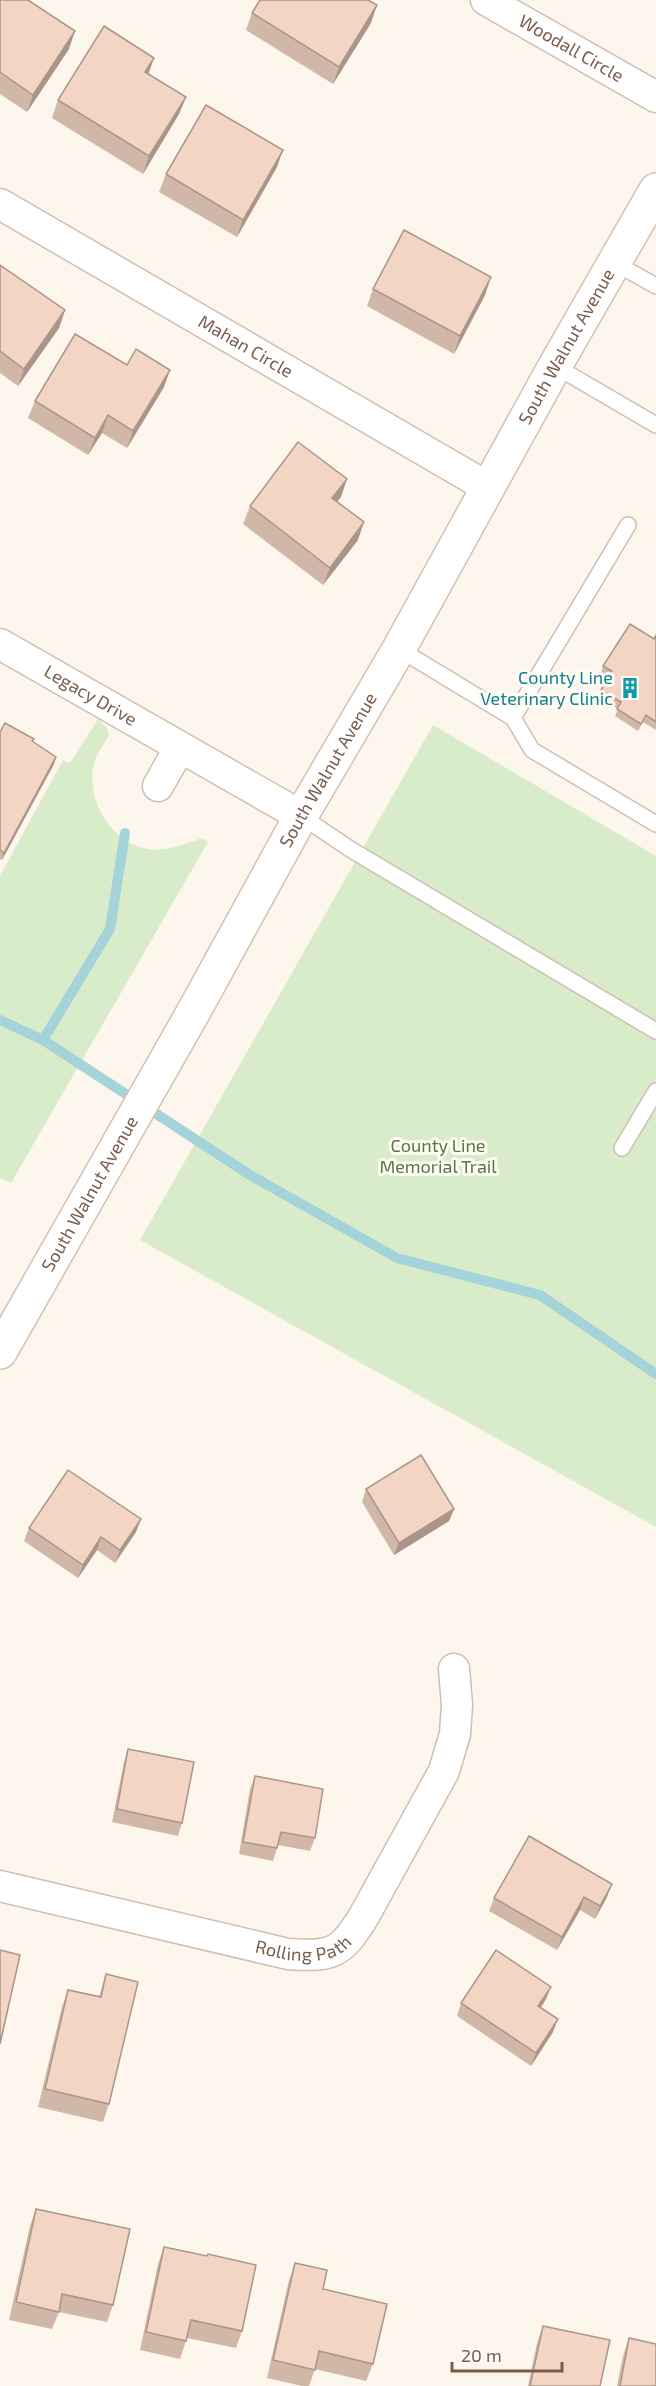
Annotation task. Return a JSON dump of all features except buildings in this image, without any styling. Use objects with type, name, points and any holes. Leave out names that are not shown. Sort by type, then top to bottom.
[{"type":"street","name":"Woodall Circle","points":[[486,0],[656,98]]},
{"type":"street","name":"South Walnut Avenue","points":[[0,1352],[194,1011],[301,816],[399,649],[555,366],[656,190]]},
{"type":"street","name":"Mahan Circle","points":[[0,204],[489,488]]},
{"type":"street","name":"Legacy Drive","points":[[0,644],[301,816]]},
{"type":"street","points":[[158,786],[180,747]]},
{"type":"street","name":"Rolling Path","points":[[0,1886],[288,1954],[312,1956],[337,1951],[353,1934],[364,1916],[444,1771],[455,1734],[457,1705],[454,1669]]},
{"type":"lane","points":[[615,263],[656,286]]},
{"type":"lane","points":[[555,366],[656,425]]},
{"type":"lane","points":[[513,718],[628,525]]},
{"type":"lane","points":[[399,649],[513,718],[532,750],[656,824]]},
{"type":"lane","points":[[301,816],[350,849],[656,1031]]},
{"type":"lane","points":[[622,1148],[656,1091]]},
{"type":"green space","points":[[98,719],[107,728],[109,734],[94,763],[93,791],[97,804],[112,829],[135,845],[155,850],[182,845],[202,838],[208,842],[11,1183],[0,1178],[0,876],[63,760],[70,763]]},
{"type":"green space","name":"County Line Memorial Trail","points":[[433,725],[656,856],[656,1527],[140,1240]]},
{"type":"waterway","points":[[43,1040],[110,929],[125,833]]},
{"type":"waterway","points":[[0,1020],[43,1040],[250,1175],[397,1258],[540,1295],[656,1374]]},
{"type":"place","name":"County Line Veterinary Clinic","points":[[630,688]]}]
